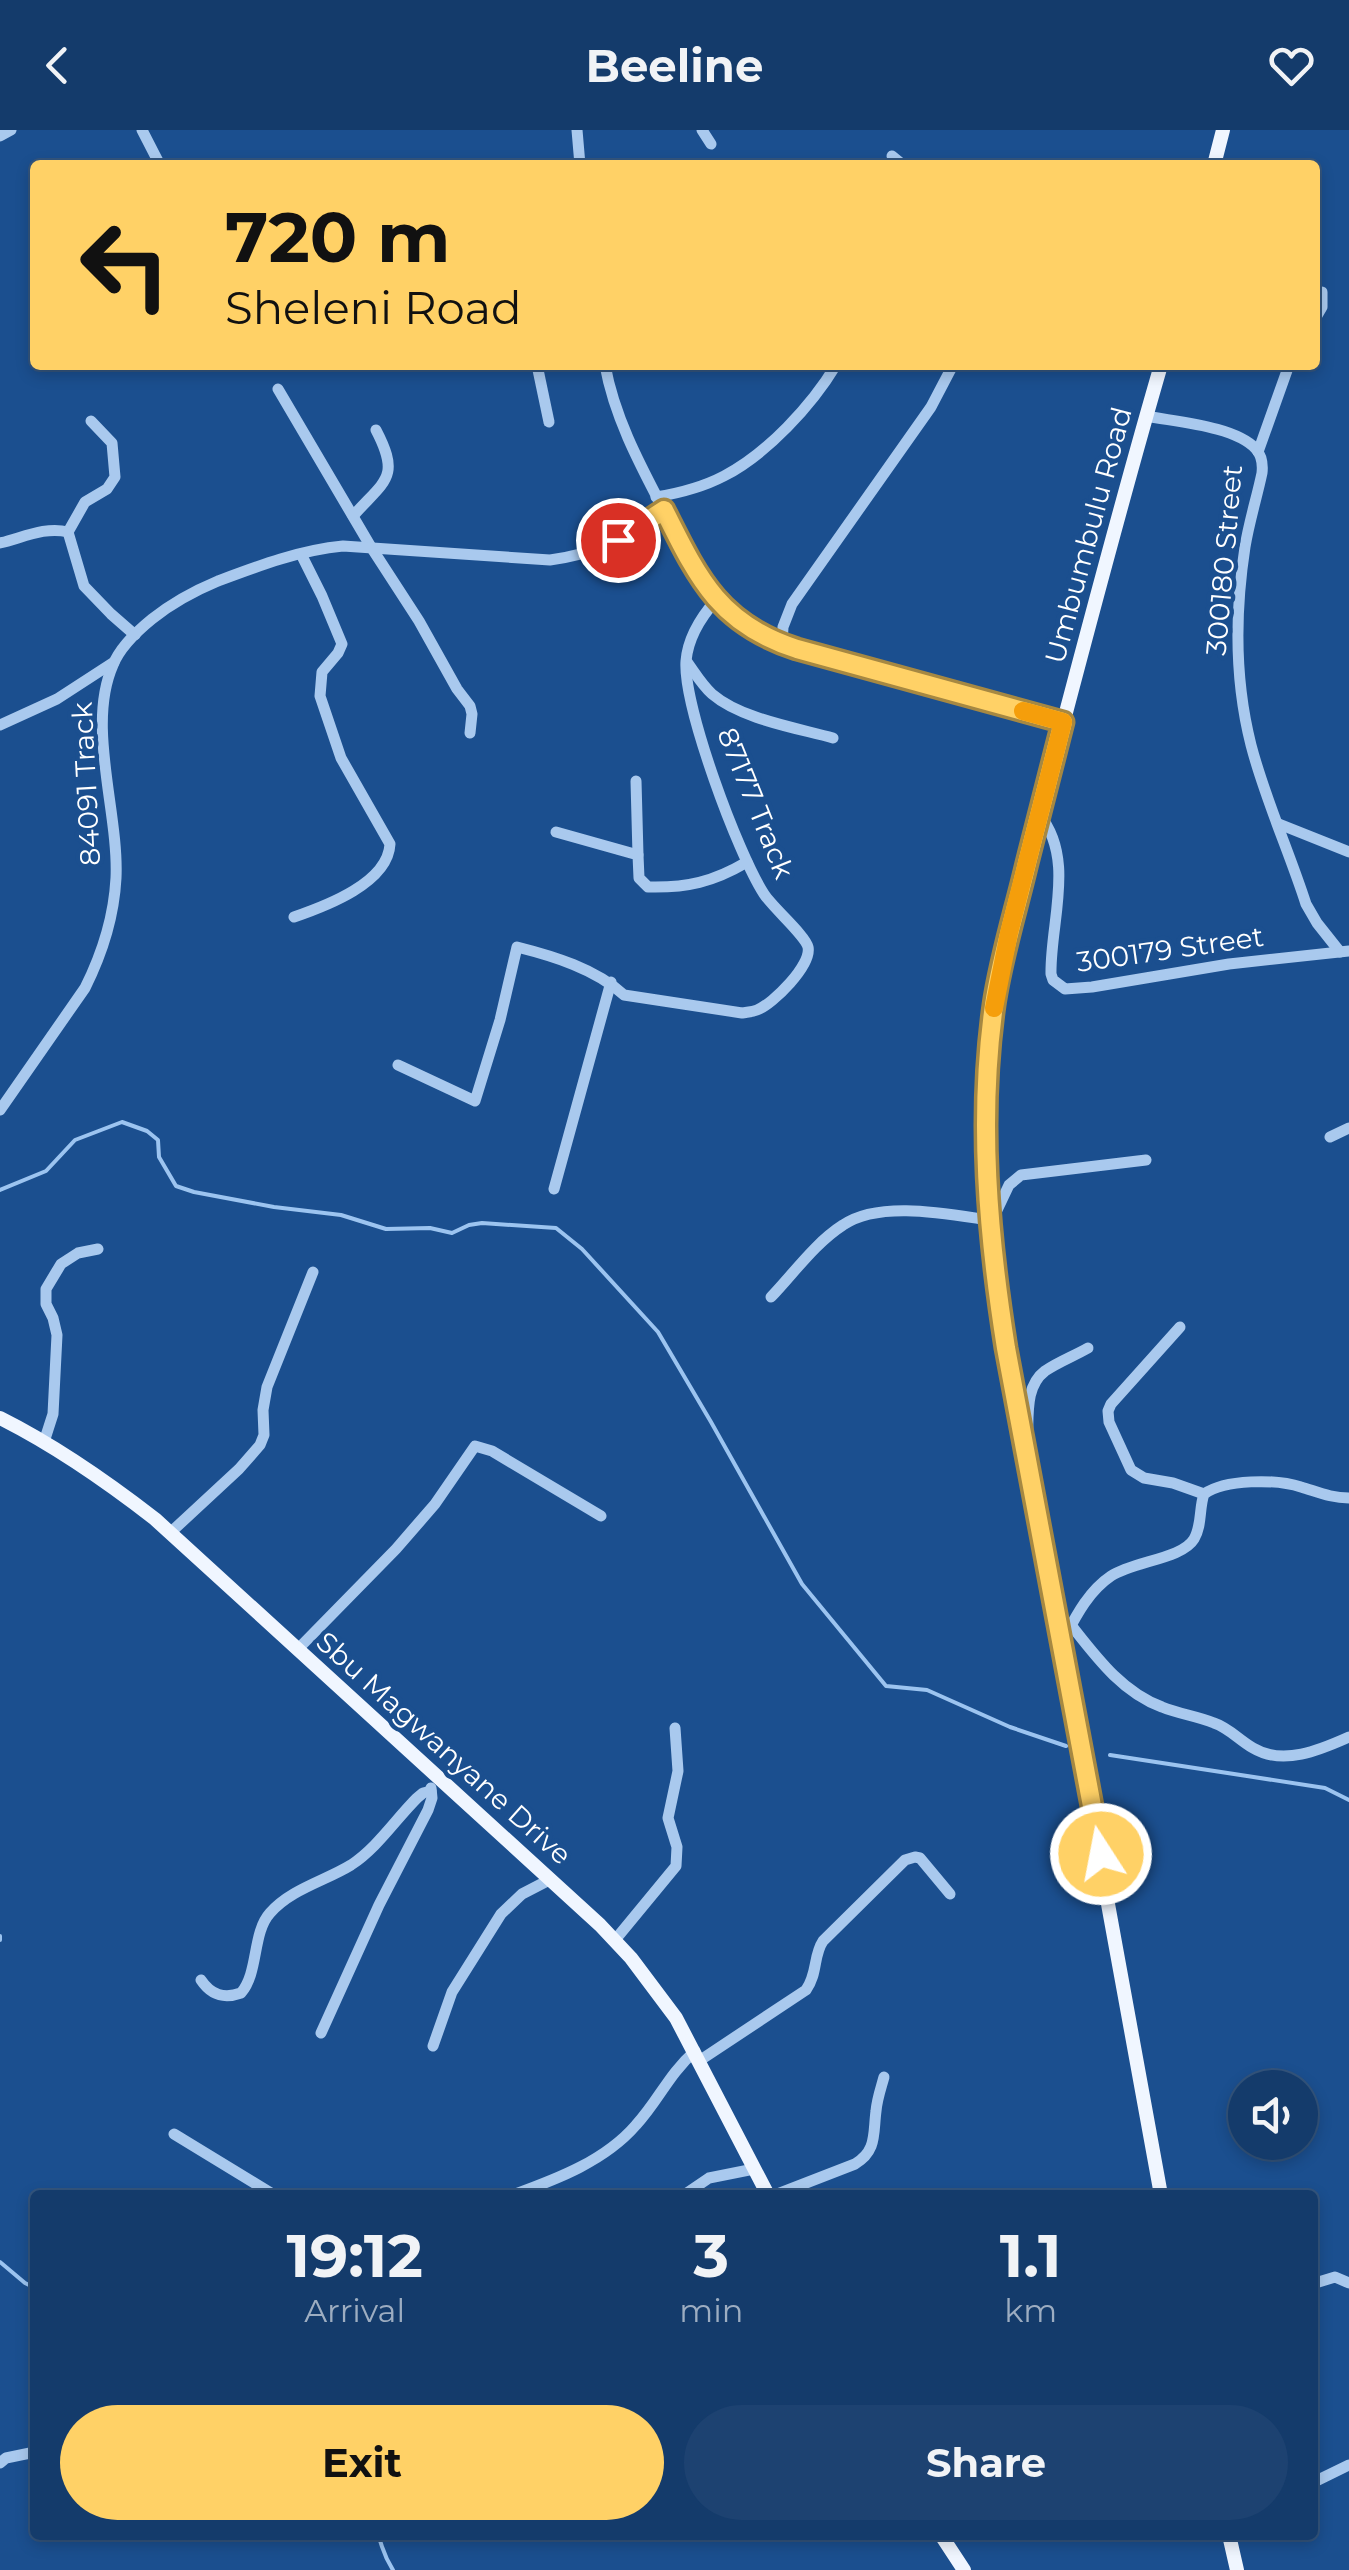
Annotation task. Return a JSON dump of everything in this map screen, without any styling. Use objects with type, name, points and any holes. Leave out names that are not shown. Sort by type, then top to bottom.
[{"type":"main road","points":[[1215,160],[1223,130]]},
{"type":"main road","name":"Umbumbulu Road","points":[[1160,370],[1004,952],[994,1006],[987,1108],[989,1223],[997,1292],[1160,2190]]},
{"type":"main road","name":"Sbu Magwanyane Drive","points":[[0,1418],[105,1480],[170,1533],[614,1940],[676,2018],[768,2190]]},
{"type":"main road","points":[[943,2540],[964,2570]]},
{"type":"main road","points":[[1230,2540],[1238,2570]]},
{"type":"street","points":[[0,136],[12,130]]},
{"type":"street","points":[[142,130],[157,160]]},
{"type":"street","points":[[577,130],[580,160]]},
{"type":"street","points":[[702,130],[711,144]]},
{"type":"street","points":[[892,156],[897,160]]},
{"type":"street","points":[[1320,310],[1322,292]]},
{"type":"street","points":[[538,370],[549,422]]},
{"type":"street","points":[[606,370],[621,420],[696,573],[716,600],[745,625],[782,644],[1063,722]]},
{"type":"street","points":[[656,498],[706,485],[729,474],[805,408],[832,370]]},
{"type":"street","points":[[782,644],[786,615],[792,604],[931,408],[950,370]]},
{"type":"street","points":[[1258,452],[1287,370]]},
{"type":"street","points":[[278,389],[456,689],[470,706],[470,733]]},
{"type":"street","name":"300180 Street","points":[[1146,416],[1214,430],[1241,440],[1258,452],[1262,460],[1245,547],[1238,651],[1240,685],[1252,747],[1306,904],[1317,923],[1345,952]]},
{"type":"street","points":[[91,421],[112,443],[115,477],[107,489],[85,502],[68,532],[84,586],[134,635]]},
{"type":"street","points":[[353,516],[389,472],[390,460],[376,430]]},
{"type":"street","name":"84091 Track","points":[[0,1110],[85,988],[110,920],[116,856],[104,743],[104,692],[114,662],[134,635],[173,604],[202,588],[302,554],[343,546],[536,560],[572,558],[602,548],[664,510]]},
{"type":"street","points":[[0,542],[44,530],[68,532]]},
{"type":"street","points":[[294,917],[341,898],[379,872],[386,863],[390,844],[342,758],[320,696],[322,672],[342,644],[302,554]]},
{"type":"street","points":[[716,600],[701,620],[687,654],[702,684],[722,701],[748,713],[833,738]]},
{"type":"street","name":"87177 Track","points":[[611,982],[624,994],[635,997],[742,1013],[757,1010],[784,990],[805,964],[808,952],[806,942],[774,908],[747,862],[694,710],[686,674],[687,654]]},
{"type":"street","points":[[0,725],[58,700],[114,662]]},
{"type":"street","points":[[636,781],[639,880],[644,885],[702,884],[747,862]]},
{"type":"street","name":"300179 Street","points":[[1039,814],[1051,830],[1058,864],[1050,974],[1065,989],[1229,964],[1345,952]]},
{"type":"street","points":[[1279,824],[1349,852]]},
{"type":"street","points":[[556,832],[638,854]]},
{"type":"street","points":[[398,1064],[474,1101],[518,947],[611,982],[554,1189]]},
{"type":"street","points":[[1330,1137],[1349,1128]]},
{"type":"street","points":[[771,1297],[848,1221],[875,1214],[939,1212],[989,1223],[1009,1185],[1022,1176],[1146,1160]]},
{"type":"street","points":[[44,1442],[53,1414],[57,1335],[46,1304],[46,1289],[61,1264],[78,1253],[98,1248]]},
{"type":"street","points":[[170,1533],[260,1445],[267,1387],[313,1272]]},
{"type":"street","points":[[1180,1327],[1111,1404],[1108,1417],[1132,1470],[1144,1478],[1204,1494],[1216,1488],[1263,1482],[1300,1486],[1332,1498],[1349,1498]]},
{"type":"street","points":[[1026,1458],[1033,1385],[1044,1371],[1088,1348]]},
{"type":"street","points":[[298,1649],[396,1549],[435,1504],[474,1446],[492,1451],[600,1516]]},
{"type":"street","points":[[1061,1644],[1097,1588],[1114,1574],[1188,1547],[1198,1530],[1204,1494]]},
{"type":"street","points":[[1071,1625],[1098,1660],[1142,1698],[1217,1724],[1260,1752],[1298,1754],[1349,1737]]},
{"type":"street","points":[[614,1940],[676,1866],[677,1848],[668,1818],[678,1771],[675,1728]]},
{"type":"street","points":[[320,2033],[428,1810],[438,1777]]},
{"type":"street","points":[[201,1980],[208,1990],[219,1995],[240,1993],[250,1977],[268,1914],[296,1893],[354,1863],[417,1798],[431,1791]]},
{"type":"street","points":[[527,2190],[611,2148],[636,2126],[674,2071],[806,1990],[824,1941],[906,1860],[920,1858],[950,1894]]},
{"type":"street","points":[[433,2046],[452,1992],[501,1914],[522,1894],[550,1879]]},
{"type":"street","points":[[785,2190],[855,2164],[866,2156],[874,2143],[884,2077]]},
{"type":"street","points":[[174,2134],[266,2190]]},
{"type":"street","points":[[692,2190],[710,2178],[754,2169]]},
{"type":"street","points":[[1318,2282],[1335,2278],[1349,2283]]},
{"type":"street","points":[[0,2463],[30,2453]]},
{"type":"street","points":[[1318,2480],[1349,2464]]},
{"type":"waterway","points":[[0,1190],[46,1171],[75,1140],[122,1122],[147,1131],[158,1140],[159,1157],[176,1186],[194,1192],[341,1215],[386,1229],[430,1228],[452,1233],[482,1223],[556,1228],[582,1249],[658,1332],[802,1584],[886,1686],[927,1690],[1010,1727],[1066,1746]]},
{"type":"waterway","points":[[1110,1755],[1325,1788],[1349,1800]]},
{"type":"waterway","points":[[0,2262],[30,2286]]},
{"type":"waterway","points":[[380,2540],[393,2570]]},
{"type":"slow traffic","points":[[994,1008],[1009,933],[1063,722],[1023,711]]},
{"type":"route","points":[[618,540],[664,510],[704,585],[725,609],[756,632],[797,649],[1063,722],[1000,971],[994,1006],[986,1140],[990,1226],[1006,1348],[1101,1854]]}]
